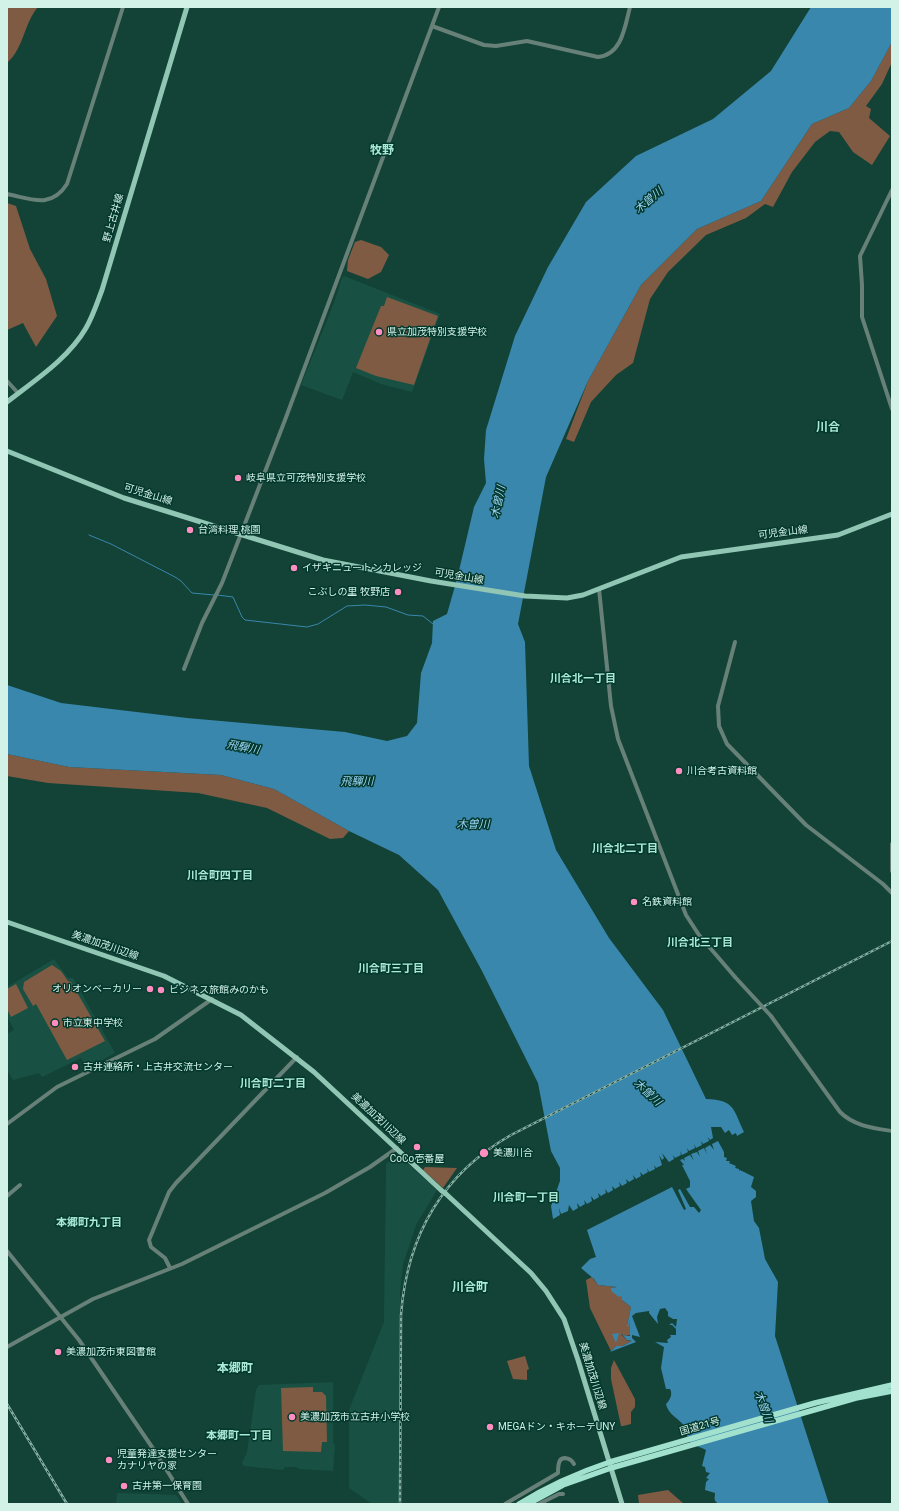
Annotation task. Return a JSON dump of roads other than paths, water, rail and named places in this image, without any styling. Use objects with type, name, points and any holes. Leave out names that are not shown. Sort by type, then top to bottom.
[{"type":"highway","name":"国道21号","points":[[629,1460],[810,1405],[892,1385]]},
{"type":"highway","name":"国道21号","points":[[519,1504],[544,1488],[581,1472],[892,1391]]},
{"type":"highway","name":"国道21号","points":[[528,1504],[562,1485],[610,1465]]},
{"type":"main road","name":"野上古井線","points":[[7,402],[65,356],[86,328],[92,315],[102,290],[187,7]]},
{"type":"main road","name":"可児金山線","points":[[7,451],[124,498],[322,560],[431,582],[525,596],[567,598],[599,589],[681,557],[838,535],[892,514]]},
{"type":"main road","name":"美濃加茂川辺線","points":[[7,922],[164,976],[241,1015],[297,1057],[531,1273],[555,1304],[570,1336],[622,1504]]},
{"type":"street","points":[[7,194],[40,200],[50,200],[62,192],[67,184],[122,7]]},
{"type":"street","points":[[184,669],[202,623],[222,583],[313,345],[439,7]]},
{"type":"street","points":[[432,26],[484,45],[496,46],[527,41],[598,57],[611,54],[619,45],[630,7]]},
{"type":"street","points":[[892,190],[860,256],[862,317],[892,409]]},
{"type":"street","points":[[7,382],[18,393]]},
{"type":"street","points":[[599,589],[611,706],[622,752],[686,915],[699,935],[771,1016],[840,1112],[845,1117],[865,1126],[892,1131]]},
{"type":"street","points":[[735,642],[718,706],[719,726],[727,744],[806,826],[883,884],[892,893]]},
{"type":"street","points":[[892,844],[892,871]]},
{"type":"street","points":[[7,1124],[57,1087],[155,1039],[212,999]]},
{"type":"street","points":[[170,1268],[165,1258],[151,1247],[149,1240],[169,1192],[297,1057]]},
{"type":"street","points":[[7,1347],[60,1316],[114,1289],[170,1268],[325,1193],[370,1167],[396,1148]]},
{"type":"street","points":[[7,1196],[20,1185]]},
{"type":"street","points":[[7,1251],[60,1316],[117,1396],[188,1504]]},
{"type":"street","points":[[506,1504],[558,1473],[558,1462],[562,1459],[567,1458],[572,1460],[574,1464]]},
{"type":"street","points":[[539,1504],[559,1494],[563,1494]]},
{"type":"water","name":"木曽川","points":[[811,7],[892,7],[892,42],[871,81],[849,108],[812,124],[761,201],[697,229],[641,285],[588,381],[546,477],[518,624],[525,642],[529,766],[556,850],[609,938],[663,1010],[706,1099],[723,1101],[732,1107],[744,1132],[737,1136],[736,1133],[732,1135],[729,1130],[725,1133],[721,1127],[711,1127],[713,1138],[710,1140],[708,1137],[709,1141],[703,1144],[701,1141],[702,1145],[696,1148],[694,1144],[695,1148],[689,1151],[687,1148],[688,1152],[682,1155],[680,1151],[681,1155],[675,1158],[673,1155],[674,1159],[669,1162],[662,1153],[664,1158],[662,1160],[659,1155],[662,1165],[656,1168],[654,1165],[655,1169],[649,1172],[647,1168],[648,1172],[643,1175],[640,1172],[641,1176],[636,1179],[633,1175],[634,1179],[629,1182],[626,1179],[627,1183],[622,1186],[619,1182],[620,1186],[615,1189],[612,1186],[613,1190],[608,1193],[605,1189],[606,1193],[601,1196],[598,1193],[599,1197],[594,1200],[591,1196],[592,1201],[587,1204],[584,1200],[585,1204],[580,1207],[577,1203],[578,1208],[573,1211],[569,1205],[568,1211],[561,1214],[559,1208],[560,1215],[553,1219],[551,1206],[560,1181],[560,1168],[551,1151],[538,1083],[482,971],[438,890],[399,855],[349,831],[274,789],[221,775],[69,767],[7,754],[7,685],[61,703],[187,718],[345,732],[387,741],[407,736],[417,723],[421,673],[432,643],[433,621],[447,614],[474,507],[486,483],[484,459],[486,430],[515,336],[548,267],[586,202],[636,156],[713,119],[771,71]]},
{"type":"water","name":"木曽川","points":[[718,1141],[724,1152],[724,1157],[727,1158],[726,1161],[730,1161],[729,1163],[736,1166],[735,1168],[739,1169],[739,1171],[740,1170],[754,1177],[751,1187],[756,1191],[756,1197],[751,1201],[754,1221],[759,1228],[765,1259],[778,1282],[775,1336],[829,1504],[718,1504],[715,1500],[715,1493],[705,1490],[706,1482],[709,1479],[706,1478],[710,1473],[706,1472],[705,1467],[702,1466],[706,1450],[689,1441],[684,1426],[669,1411],[666,1404],[670,1399],[671,1393],[670,1389],[666,1389],[661,1368],[664,1347],[655,1342],[668,1343],[667,1340],[671,1337],[670,1335],[676,1335],[676,1329],[672,1325],[669,1325],[672,1323],[676,1327],[677,1319],[673,1319],[668,1316],[668,1312],[665,1308],[660,1309],[657,1317],[658,1324],[649,1311],[636,1313],[632,1316],[640,1337],[632,1335],[632,1338],[636,1342],[610,1352],[616,1346],[622,1346],[632,1341],[627,1340],[622,1334],[630,1336],[630,1320],[628,1327],[627,1326],[631,1307],[622,1300],[621,1296],[619,1297],[611,1291],[611,1288],[617,1287],[598,1285],[594,1279],[581,1268],[590,1259],[596,1257],[587,1230],[672,1187],[684,1210],[686,1209],[678,1190],[680,1189],[690,1207],[694,1207],[699,1213],[701,1210],[686,1189],[690,1187],[690,1181],[682,1165],[684,1165],[680,1160],[683,1159],[685,1161],[684,1158],[690,1155],[694,1161],[691,1154],[697,1152],[700,1157],[698,1151],[704,1148],[707,1154],[705,1148],[710,1145],[714,1150],[712,1144]]},
{"type":"water","points":[[619,1333],[616,1343],[612,1334]]},
{"type":"waterway","points":[[89,535],[111,544],[175,577],[192,593],[214,595]]},
{"type":"waterway","points":[[217,595],[233,597],[242,617],[245,620],[307,627],[318,624],[347,606],[365,605],[386,607],[408,615],[423,616],[433,624]]},
{"type":"railway","points":[[400,1504],[401,1315],[405,1286],[411,1259],[420,1234],[432,1210],[447,1189],[465,1169],[486,1151],[511,1135],[892,941]]},
{"type":"railway","points":[[7,1404],[67,1504]]},
{"type":"place","name":"県立加茂特別支援学校","points":[[379,332]]},
{"type":"place","name":"岐阜県立可茂特別支援学校","points":[[238,478]]},
{"type":"place","name":"台湾料理 桃園","points":[[190,530]]},
{"type":"place","name":"イザキニュートンカレッジ","points":[[294,568]]},
{"type":"place","name":"こぶしの里 牧野店","points":[[398,592]]},
{"type":"place","name":"川合考古資料館","points":[[679,771]]},
{"type":"place","name":"名鉄資料館","points":[[634,902]]},
{"type":"place","name":"オリオンベーカリー","points":[[150,989]]},
{"type":"place","name":"ビジネス旅館みのかも","points":[[161,990]]},
{"type":"place","name":"市立東中学校","points":[[55,1023]]},
{"type":"place","name":"古井連絡所・上古井交流センター","points":[[75,1067]]},
{"type":"place","name":"CoCo壱番屋","points":[[417,1147]]},
{"type":"place","name":"美濃川合","points":[[484,1153]]},
{"type":"place","name":"美濃加茂市東図書館","points":[[58,1352]]},
{"type":"place","name":"美濃加茂市立古井小学校","points":[[292,1417]]},
{"type":"place","name":"MEGAドン・キホーテUNY","points":[[490,1427]]},
{"type":"place","name":"児童発達支援センター カナリヤの家","points":[[109,1460]]},
{"type":"place","name":"古井第一保育園","points":[[124,1486]]},
{"type":"district","name":"牧野","points":[[382,151]]},
{"type":"district","name":"川合","points":[[828,428]]},
{"type":"district","name":"川合北一丁目","points":[[583,679]]},
{"type":"district","name":"川合北二丁目","points":[[625,849]]},
{"type":"district","name":"川合町四丁目","points":[[220,876]]},
{"type":"district","name":"川合北三丁目","points":[[700,943]]},
{"type":"district","name":"川合町三丁目","points":[[391,969]]},
{"type":"district","name":"川合町二丁目","points":[[273,1084]]},
{"type":"district","name":"川合町一丁目","points":[[526,1198]]},
{"type":"district","name":"本郷町九丁目","points":[[89,1223]]},
{"type":"district","name":"川合町","points":[[470,1288]]},
{"type":"district","name":"本郷町","points":[[235,1369]]},
{"type":"district","name":"本郷町一丁目","points":[[239,1436]]},
{"type":"water label","name":"飛騨川","points":[[243,748]]},
{"type":"water label","name":"飛驒川","points":[[357,782]]}]
